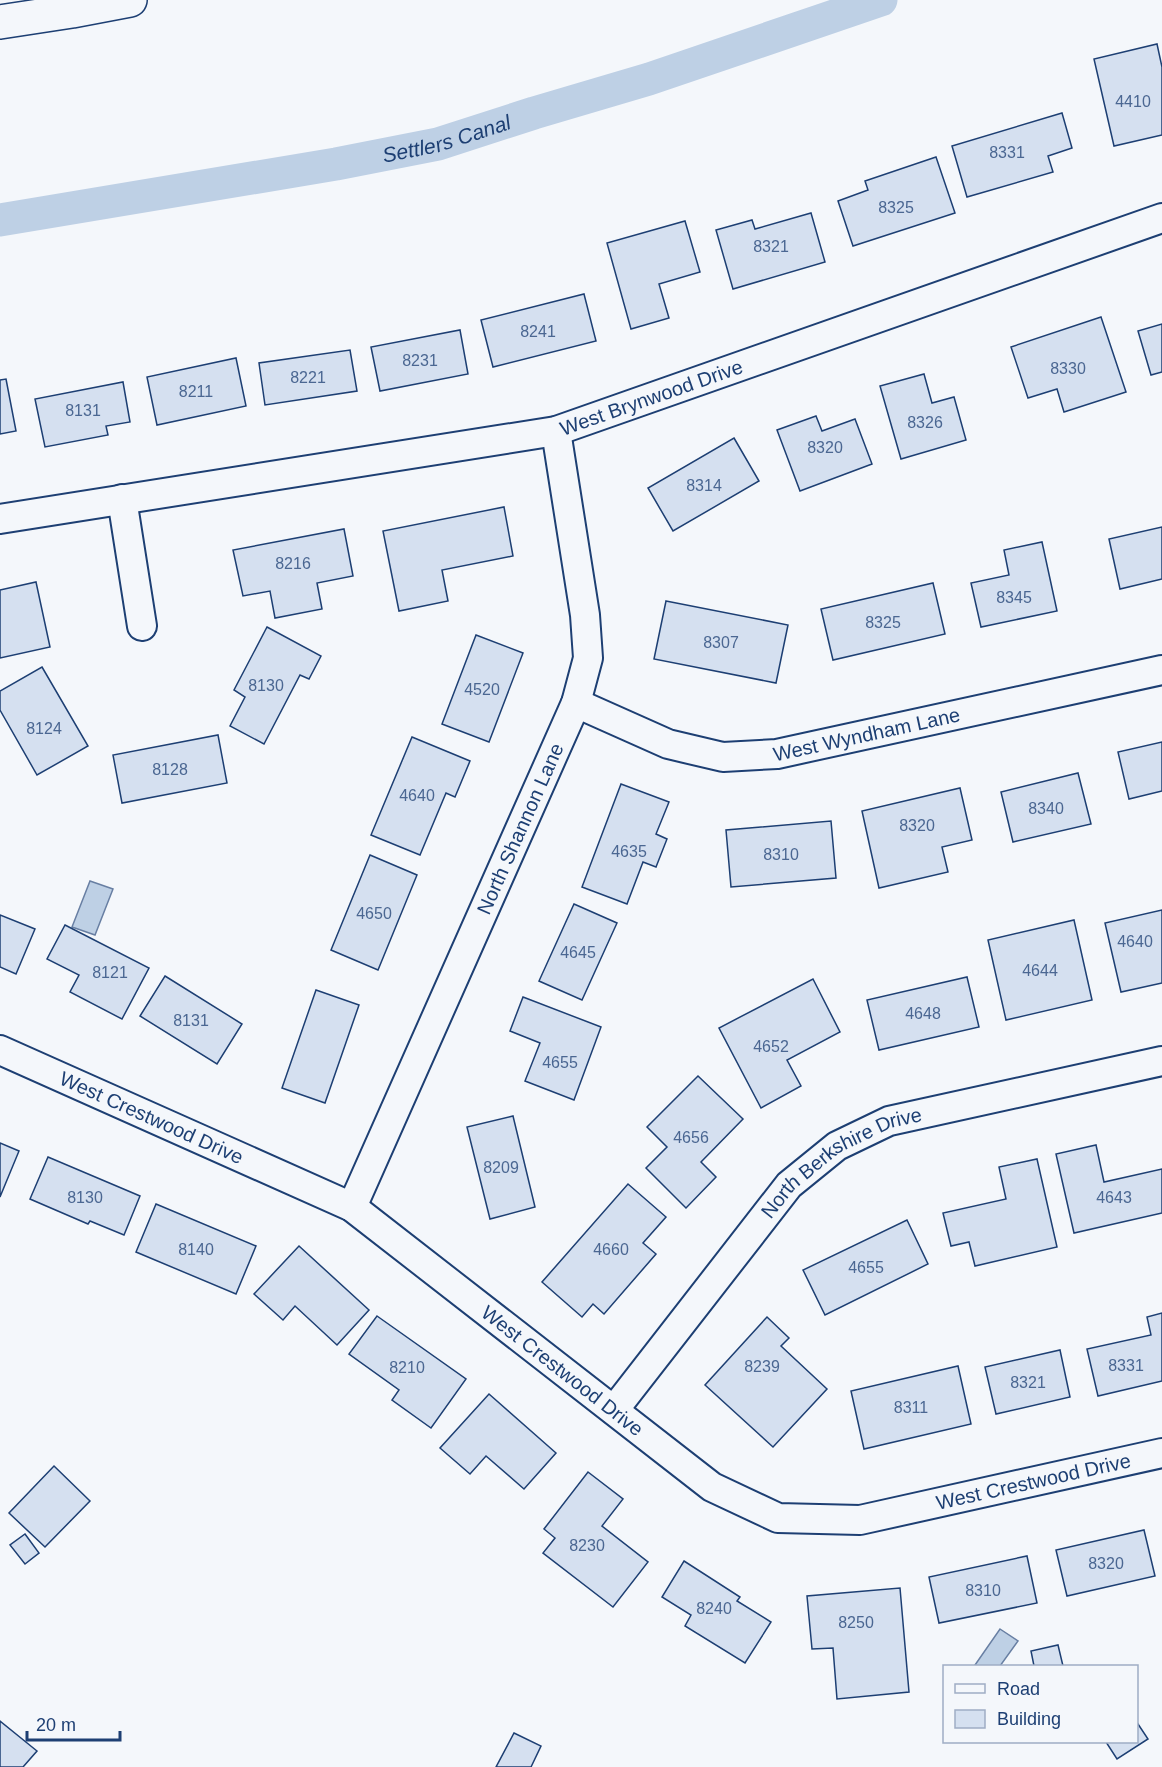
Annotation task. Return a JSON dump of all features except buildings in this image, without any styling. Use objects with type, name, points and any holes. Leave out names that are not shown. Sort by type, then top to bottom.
[{"type":"street","points":[[16,13],[72,12],[130,0]]},
{"type":"street","name":"West Brynwood Drive","points":[[0,519],[556,431],[1162,218]]},
{"type":"street","name":"North Shannon Lane","points":[[352,1207],[576,703],[588,658],[585,615],[556,431]]},
{"type":"street","points":[[122,500],[142,626]]},
{"type":"street","name":"West Wyndham Lane","points":[[576,703],[668,744],[723,758],[777,754],[1162,670]]},
{"type":"street","name":"West Crestwood Drive","points":[[0,1050],[352,1207],[712,1487],[778,1518],[860,1520],[1162,1453]]},
{"type":"street","name":"North Berkshire Drive","points":[[614,1410],[789,1185],[837,1146],[889,1121],[1162,1061]]},
{"type":"water","points":[[90,881],[113,889],[95,935],[72,927]]},
{"type":"water","points":[[1000,1629],[1018,1641],[1001,1665],[975,1665]]},
{"type":"waterway","name":"Settlers Canal","points":[[0,220],[336,164],[438,144],[649,79],[881,0]]}]
